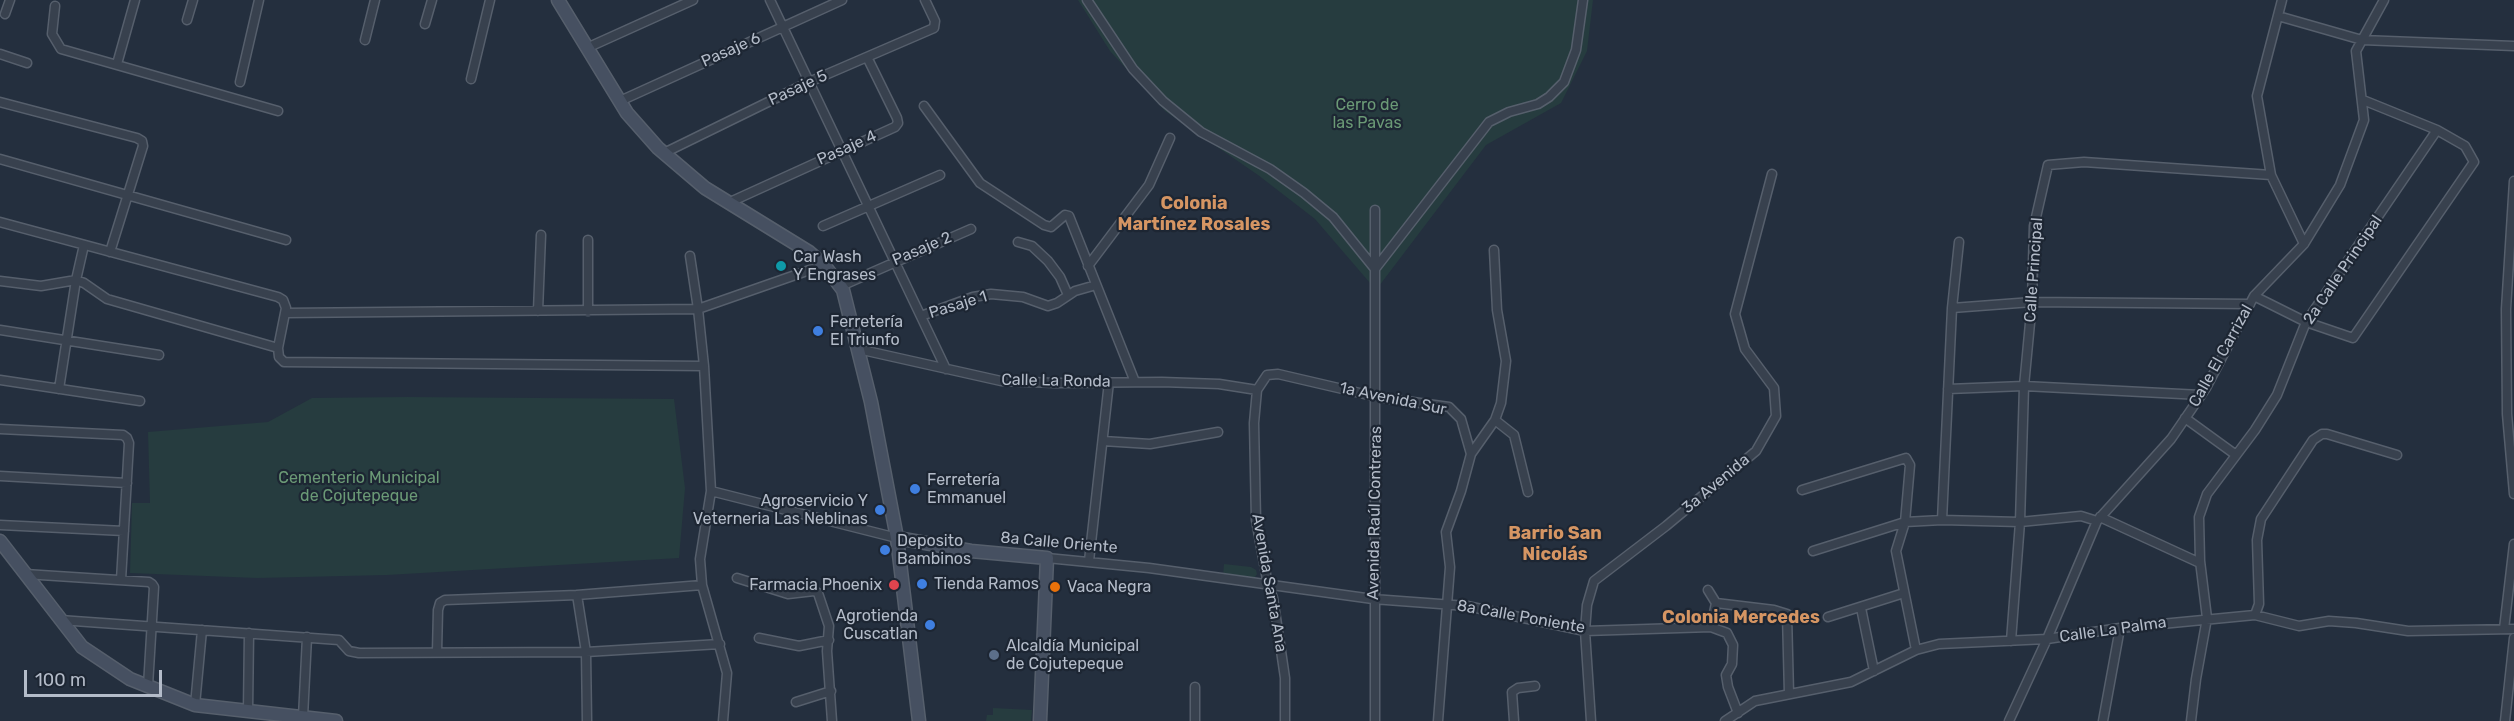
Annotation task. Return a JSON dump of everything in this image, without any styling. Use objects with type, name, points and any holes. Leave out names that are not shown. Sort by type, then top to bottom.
[{"type":"street","points":[[5,14],[10,0]]},
{"type":"street","points":[[117,64],[135,0]]},
{"type":"street","points":[[187,20],[193,0]]},
{"type":"street","points":[[240,82],[259,0]]},
{"type":"street","points":[[365,40],[375,0]]},
{"type":"street","points":[[425,24],[432,0]]},
{"type":"street","points":[[471,79],[490,0]]},
{"type":"street","points":[[558,0],[589,46],[627,113],[664,153],[705,188],[809,252],[824,265],[841,286],[858,349],[897,538],[919,721]]},
{"type":"street","points":[[589,46],[693,0]]},
{"type":"street","points":[[770,0],[946,369]]},
{"type":"street","name":"Pasaje 6","points":[[620,100],[842,0]]},
{"type":"street","name":"Pasaje 5","points":[[664,153],[809,82],[934,28],[935,21],[925,0]]},
{"type":"street","points":[[1087,0],[1133,69],[1163,101],[1202,132],[1270,169],[1304,193],[1333,217],[1375,269],[1489,122],[1509,112],[1538,104],[1549,98],[1564,82],[1576,50],[1584,0]]},
{"type":"street","points":[[2282,0],[2257,96],[2271,175],[2304,244]]},
{"type":"street","name":"Calle El Carrizal","points":[[2009,721],[2099,519],[2171,439],[2201,395],[2252,300],[2304,244],[2340,185],[2364,120],[2356,51],[2384,0]]},
{"type":"street","points":[[55,6],[52,34],[61,49],[278,111]]},
{"type":"street","points":[[2278,16],[2362,40],[2514,45]]},
{"type":"street","points":[[0,54],[27,63]]},
{"type":"street","name":"Pasaje 4","points":[[728,203],[896,127],[898,123],[867,57]]},
{"type":"street","points":[[1952,308],[2032,302],[2252,300],[2353,338],[2474,162],[2465,146],[2438,130],[2363,100]]},
{"type":"street","points":[[0,102],[142,141],[143,146],[129,195],[110,252]]},
{"type":"street","points":[[924,106],[980,183],[1044,225],[1051,227],[1065,214],[1069,216],[1135,382]]},
{"type":"street","name":"2a Calle Principal","points":[[2191,721],[2207,618],[2200,563],[2199,517],[2207,494],[2255,430],[2277,395],[2306,322],[2438,130]]},
{"type":"street","points":[[1088,266],[1149,185],[1170,138]]},
{"type":"street","points":[[0,159],[286,240]]},
{"type":"street","name":"Calle Principal","points":[[2011,641],[2020,522],[2024,386],[2032,302],[2034,226],[2048,165],[2084,162],[2271,175]]},
{"type":"street","name":"3a Avenida","points":[[1591,721],[1585,631],[1587,605],[1594,581],[1666,526],[1756,451],[1776,416],[1774,388],[1745,349],[1735,314],[1772,174]]},
{"type":"street","points":[[823,226],[940,175]]},
{"type":"street","points":[[2514,181],[2506,309],[2507,414],[2514,495]]},
{"type":"street","name":"Avenida Raúl Contreras","points":[[1375,210],[1377,397],[1373,599],[1375,721]]},
{"type":"street","points":[[0,222],[278,297],[286,303],[279,348],[279,357],[284,362],[704,366]]},
{"type":"street","name":"Pasaje 2","points":[[841,286],[971,228]]},
{"type":"street","points":[[538,311],[541,235]]},
{"type":"street","points":[[588,240],[588,311]]},
{"type":"street","points":[[1018,242],[1032,246],[1048,261],[1060,277],[1068,295]]},
{"type":"street","points":[[1942,520],[1952,308],[1959,242]]},
{"type":"street","points":[[59,389],[76,280],[84,245]]},
{"type":"street","points":[[1438,721],[1450,567],[1446,532],[1471,454],[1495,420],[1501,403],[1506,361],[1497,310],[1494,250]]},
{"type":"street","points":[[690,256],[704,366],[711,491],[700,559],[702,585],[727,673],[723,721]]},
{"type":"street","points":[[285,313],[698,309],[824,265]]},
{"type":"street","points":[[0,281],[41,286],[76,280],[107,299],[279,348]]},
{"type":"street","name":"Pasaje 1","points":[[921,316],[974,297],[991,294],[1023,297],[1048,306],[1068,295],[1096,285]]},
{"type":"street","points":[[0,330],[159,355]]},
{"type":"street","name":"Calle La Ronda","points":[[858,349],[1001,381],[1219,384],[1257,390]]},
{"type":"street","name":"1a Avenida Sur","points":[[1267,375],[1278,374],[1377,397],[1449,407],[1461,419],[1471,454]]},
{"type":"street","name":"Avenida Santa Ana","points":[[1267,375],[1257,390],[1254,423],[1256,520],[1268,585],[1273,598],[1285,678],[1285,721]]},
{"type":"street","points":[[0,380],[140,401]]},
{"type":"street","points":[[1089,561],[1109,382]]},
{"type":"street","points":[[1948,389],[2024,386],[2201,395]]},
{"type":"street","points":[[2185,418],[2236,454]]},
{"type":"street","points":[[1495,420],[1514,435],[1528,492]]},
{"type":"street","points":[[0,429],[123,435],[129,443],[121,580]]},
{"type":"street","points":[[1103,441],[1150,444],[1218,432]]},
{"type":"street","points":[[2255,615],[2259,604],[2257,540],[2261,519],[2313,440],[2322,434],[2327,434],[2397,455]]},
{"type":"street","points":[[1802,490],[1906,458],[1910,465],[1905,522],[1896,551],[1916,650]]},
{"type":"street","points":[[0,476],[127,483]]},
{"type":"street","name":"8a Calle Oriente","points":[[711,491],[897,538],[971,551],[1089,561],[1373,599]]},
{"type":"street","points":[[1813,551],[1905,522],[1942,520],[2020,522],[2081,516],[2099,519],[2200,563]]},
{"type":"street","points":[[0,525],[124,531]]},
{"type":"street","points":[[1,543],[82,647],[130,679],[195,705],[336,721]]},
{"type":"street","points":[[2504,629],[2514,544]]},
{"type":"street","points":[[1040,721],[1047,558]]},
{"type":"street","points":[[25,574],[152,584],[154,587],[148,686]]},
{"type":"street","points":[[737,578],[788,594],[814,591],[818,593],[829,626],[827,651],[832,721]]},
{"type":"street","points":[[437,652],[438,610],[440,603],[445,600],[579,595],[702,585]]},
{"type":"street","points":[[1708,590],[1716,603],[1712,627],[1726,633],[1733,645],[1732,664],[1726,675],[1738,713]]},
{"type":"street","points":[[1828,617],[1904,593]]},
{"type":"street","points":[[579,595],[586,652],[587,721]]},
{"type":"street","name":"8a Calle Poniente","points":[[1373,599],[1467,606],[1585,631],[1712,627]]},
{"type":"street","points":[[1716,603],[1787,614],[1789,694]]},
{"type":"street","points":[[1861,608],[1874,671]]},
{"type":"street","name":"Calle La Palma","points":[[1725,721],[1755,701],[1851,682],[1916,650],[1939,644],[2047,639],[2120,628],[2255,615],[2299,626],[2329,621],[2356,622],[2408,631],[2514,629]]},
{"type":"street","points":[[59,620],[339,640],[354,653],[586,652],[720,644]]},
{"type":"street","points":[[2103,721],[2120,628]]},
{"type":"street","points":[[195,705],[202,630]]},
{"type":"street","points":[[248,711],[249,633]]},
{"type":"street","points":[[303,717],[307,637]]},
{"type":"street","points":[[759,638],[798,646],[829,640]]},
{"type":"street","points":[[2505,721],[2514,638]]},
{"type":"street","points":[[1514,721],[1512,692],[1518,688],[1535,686]]},
{"type":"street","points":[[1195,687],[1195,721]]},
{"type":"street","points":[[796,702],[831,691]]},
{"type":"green space","name":"Cerro de las Pavas","points":[[1078,0],[1593,0],[1587,51],[1561,103],[1486,145],[1376,290],[1315,219],[1258,175],[1165,111],[1110,51]]},
{"type":"green space","name":"Cementerio Municipal de Cojutepeque","points":[[312,398],[674,399],[685,488],[679,558],[387,575],[257,578],[130,573],[132,503],[150,503],[148,432],[268,422]]},
{"type":"green space","points":[[1224,564],[1251,567],[1256,570],[1257,574],[1250,578],[1223,576]]},
{"type":"green space","points":[[993,708],[1032,710],[1031,721],[986,721],[987,715],[993,715]]},
{"type":"place","name":"Car Wash Y Engrases","points":[[781,266]]},
{"type":"place","name":"Ferretería El Triunfo","points":[[818,331]]},
{"type":"place","name":"Ferretería Emmanuel","points":[[915,489]]},
{"type":"place","name":"Agroservicio Y Veterneria Las Neblinas","points":[[880,510]]},
{"type":"place","name":"Deposito Bambinos","points":[[885,550]]},
{"type":"place","name":"Tienda Ramos","points":[[922,584]]},
{"type":"place","name":"Farmacia Phoenix","points":[[894,585]]},
{"type":"place","name":"Vaca Negra","points":[[1055,587]]},
{"type":"place","name":"Agrotienda Cuscatlan","points":[[930,625]]},
{"type":"place","name":"Alcaldía Municipal de Cojutepeque","points":[[994,655]]},
{"type":"district","name":"Colonia Martínez Rosales","points":[[1194,214]]},
{"type":"district","name":"Barrio San Nicolás","points":[[1555,544]]},
{"type":"district","name":"Colonia Mercedes","points":[[1741,618]]}]
